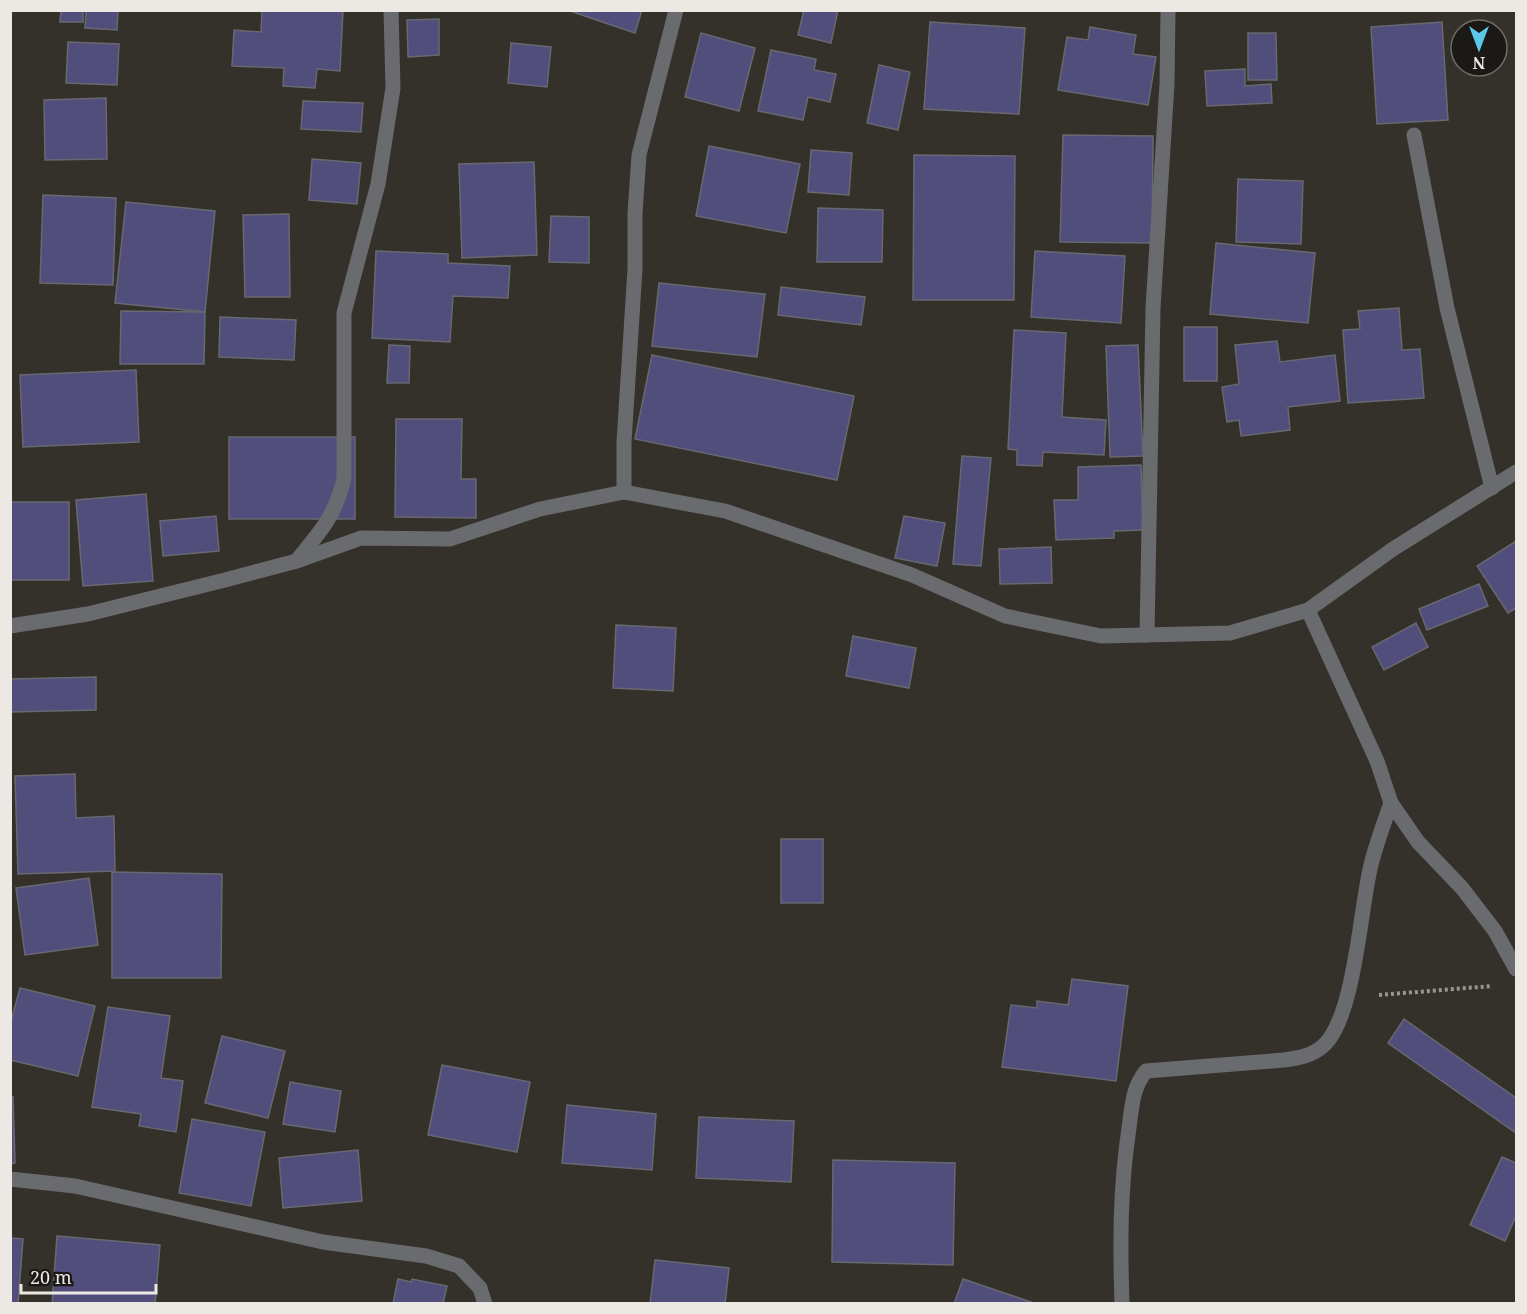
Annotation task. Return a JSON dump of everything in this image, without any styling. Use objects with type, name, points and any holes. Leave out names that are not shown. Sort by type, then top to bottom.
[{"type":"street","points":[[297,561],[329,522],[339,500],[344,479],[344,313],[378,184],[393,88],[391,10]]},
{"type":"street","points":[[624,492],[624,442],[636,269],[639,155],[676,10]]},
{"type":"street","points":[[1147,635],[1153,308],[1167,84],[1168,10]]},
{"type":"street","points":[[1414,135],[1447,308],[1492,488]]},
{"type":"street","points":[[10,626],[88,614],[297,561],[361,538],[450,539],[540,509],[624,492],[725,512],[912,575],[1005,616],[1101,636],[1230,633],[1308,610],[1393,549],[1516,472]]},
{"type":"street","points":[[1308,610],[1372,750],[1391,803],[1419,842],[1462,888],[1495,931],[1516,969]]},
{"type":"street","points":[[1122,1304],[1119,1230],[1124,1161],[1133,1096],[1138,1080],[1146,1071],[1284,1060],[1306,1056],[1323,1046],[1335,1028],[1349,995],[1371,864],[1391,803]]},
{"type":"street","points":[[10,1179],[75,1186],[323,1242],[426,1256],[459,1266],[480,1288],[485,1304]]},
{"type":"path","points":[[1349,995],[1388,995],[1494,986]]},
{"type":"building","points":[[61,10],[83,10],[83,22],[60,22]]},
{"type":"building","points":[[86,10],[118,10],[117,30],[85,28]]},
{"type":"building","points":[[262,10],[343,10],[340,71],[317,69],[315,88],[283,86],[284,68],[232,66],[234,30],[261,32]]},
{"type":"building","points":[[567,10],[642,10],[635,33]]},
{"type":"building","points":[[804,10],[838,10],[831,43],[798,35]]},
{"type":"building","points":[[439,19],[439,55],[408,57],[407,20]]},
{"type":"building","points":[[930,22],[1025,28],[1019,114],[924,109]]},
{"type":"building","points":[[1442,22],[1448,120],[1377,124],[1371,27]]},
{"type":"building","points":[[1090,27],[1136,35],[1133,54],[1156,57],[1148,105],[1058,90],[1067,37],[1088,40]]},
{"type":"building","points":[[701,33],[755,48],[739,111],[685,97]]},
{"type":"building","points":[[1248,33],[1276,33],[1277,80],[1248,80]]},
{"type":"building","points":[[68,42],[119,44],[117,85],[66,83]]},
{"type":"building","points":[[511,43],[551,47],[547,87],[508,83]]},
{"type":"building","points":[[771,50],[816,59],[814,70],[836,74],[830,102],[808,97],[803,120],[758,111]]},
{"type":"building","points":[[879,65],[910,72],[898,130],[867,123]]},
{"type":"building","points":[[1245,69],[1245,86],[1271,84],[1272,103],[1207,106],[1205,71]]},
{"type":"building","points":[[106,98],[107,159],[45,160],[44,100]]},
{"type":"building","points":[[303,101],[363,103],[361,132],[301,129]]},
{"type":"building","points":[[1063,135],[1153,136],[1152,243],[1060,242]]},
{"type":"building","points":[[709,146],[800,164],[786,233],[696,216]]},
{"type":"building","points":[[811,150],[852,153],[849,195],[808,192]]},
{"type":"building","points":[[914,155],[1015,156],[1014,300],[913,300]]},
{"type":"building","points":[[312,159],[361,163],[357,204],[309,200]]},
{"type":"building","points":[[534,162],[537,255],[462,258],[459,164]]},
{"type":"building","points":[[1238,179],[1303,181],[1301,244],[1236,242]]},
{"type":"building","points":[[43,195],[116,198],[113,285],[40,283]]},
{"type":"building","points":[[126,202],[215,211],[205,312],[115,303]]},
{"type":"building","points":[[818,208],[883,210],[882,262],[817,262]]},
{"type":"building","points":[[289,214],[290,297],[245,297],[243,215]]},
{"type":"building","points":[[551,216],[589,217],[589,263],[549,262]]},
{"type":"building","points":[[1216,243],[1315,253],[1308,323],[1210,314]]},
{"type":"building","points":[[376,251],[448,254],[448,263],[510,266],[508,298],[453,296],[450,342],[372,338]]},
{"type":"building","points":[[1035,251],[1125,256],[1121,323],[1031,317]]},
{"type":"building","points":[[659,283],[765,294],[757,357],[652,346]]},
{"type":"building","points":[[781,287],[865,297],[861,325],[778,315]]},
{"type":"building","points":[[1399,308],[1402,350],[1420,349],[1424,398],[1348,403],[1343,330],[1360,329],[1358,311]]},
{"type":"building","points":[[121,311],[205,312],[204,364],[120,364]]},
{"type":"building","points":[[220,317],[296,320],[294,360],[219,357]]},
{"type":"building","points":[[1184,327],[1217,327],[1217,381],[1184,381]]},
{"type":"building","points":[[1014,330],[1066,333],[1062,417],[1106,420],[1104,455],[1043,452],[1042,466],[1017,465],[1017,450],[1008,449]]},
{"type":"building","points":[[1277,341],[1280,362],[1335,355],[1340,401],[1288,407],[1290,430],[1241,436],[1239,420],[1227,422],[1222,387],[1239,384],[1235,345]]},
{"type":"building","points":[[389,345],[410,346],[409,383],[387,383]]},
{"type":"building","points":[[1138,345],[1143,456],[1110,457],[1106,346]]},
{"type":"building","points":[[652,355],[854,396],[837,480],[635,439]]},
{"type":"building","points":[[136,370],[139,442],[23,447],[20,375]]},
{"type":"building","points":[[396,419],[462,419],[461,479],[476,479],[476,518],[395,517]]},
{"type":"building","points":[[229,437],[355,437],[355,519],[229,519]]},
{"type":"building","points":[[962,456],[991,458],[981,566],[953,564]]},
{"type":"building","points":[[1141,465],[1143,530],[1114,531],[1114,538],[1056,540],[1054,500],[1078,500],[1078,467]]},
{"type":"building","points":[[146,494],[153,581],[83,586],[76,500]]},
{"type":"building","points":[[10,502],[69,502],[69,580],[10,580]]},
{"type":"building","points":[[216,516],[219,551],[163,556],[160,521]]},
{"type":"building","points":[[904,516],[945,523],[937,566],[895,558]]},
{"type":"building","points":[[1516,541],[1516,608],[1508,613],[1477,566]]},
{"type":"building","points":[[1051,547],[1052,583],[1000,584],[999,549]]},
{"type":"building","points":[[1479,584],[1488,606],[1427,630],[1419,609]]},
{"type":"building","points":[[1416,623],[1428,647],[1384,670],[1372,647]]},
{"type":"building","points":[[616,625],[676,628],[673,691],[613,688]]},
{"type":"building","points":[[853,636],[916,648],[909,688],[846,676]]},
{"type":"building","points":[[96,677],[96,710],[10,712],[10,679]]},
{"type":"building","points":[[75,774],[76,818],[114,816],[115,871],[18,874],[15,776]]},
{"type":"building","points":[[781,839],[823,839],[823,903],[781,903]]},
{"type":"building","points":[[112,872],[222,874],[221,978],[112,978]]},
{"type":"building","points":[[89,878],[98,945],[25,955],[16,888]]},
{"type":"building","points":[[1072,979],[1128,986],[1116,1081],[1002,1067],[1011,1005],[1037,1008],[1037,1001],[1068,1005]]},
{"type":"building","points":[[20,988],[95,1006],[78,1076],[10,1060],[10,1025]]},
{"type":"building","points":[[108,1007],[170,1016],[161,1078],[183,1081],[176,1132],[139,1126],[141,1114],[92,1107]]},
{"type":"building","points":[[1404,1019],[1516,1098],[1516,1133],[1388,1043]]},
{"type":"building","points":[[222,1036],[285,1051],[268,1118],[205,1103]]},
{"type":"building","points":[[442,1065],[530,1082],[517,1152],[428,1135]]},
{"type":"building","points":[[290,1082],[341,1091],[335,1132],[283,1124]]},
{"type":"building","points":[[10,1097],[13,1097],[15,1163],[10,1164]]},
{"type":"building","points":[[567,1105],[656,1114],[652,1170],[562,1163]]},
{"type":"building","points":[[699,1117],[794,1121],[791,1182],[696,1178]]},
{"type":"building","points":[[192,1119],[265,1132],[251,1206],[179,1193]]},
{"type":"building","points":[[358,1150],[362,1201],[283,1208],[279,1158]]},
{"type":"building","points":[[1502,1157],[1516,1163],[1516,1216],[1505,1241],[1470,1225]]},
{"type":"building","points":[[833,1160],[955,1163],[953,1265],[832,1262]]},
{"type":"building","points":[[57,1236],[160,1245],[155,1304],[52,1304]]},
{"type":"building","points":[[10,1238],[23,1239],[18,1304],[10,1304]]},
{"type":"building","points":[[655,1260],[729,1268],[725,1304],[650,1304]]},
{"type":"building","points":[[398,1279],[411,1282],[412,1279],[447,1286],[443,1304],[393,1304]]},
{"type":"building","points":[[963,1279],[1034,1303],[1034,1304],[954,1304]]}]
